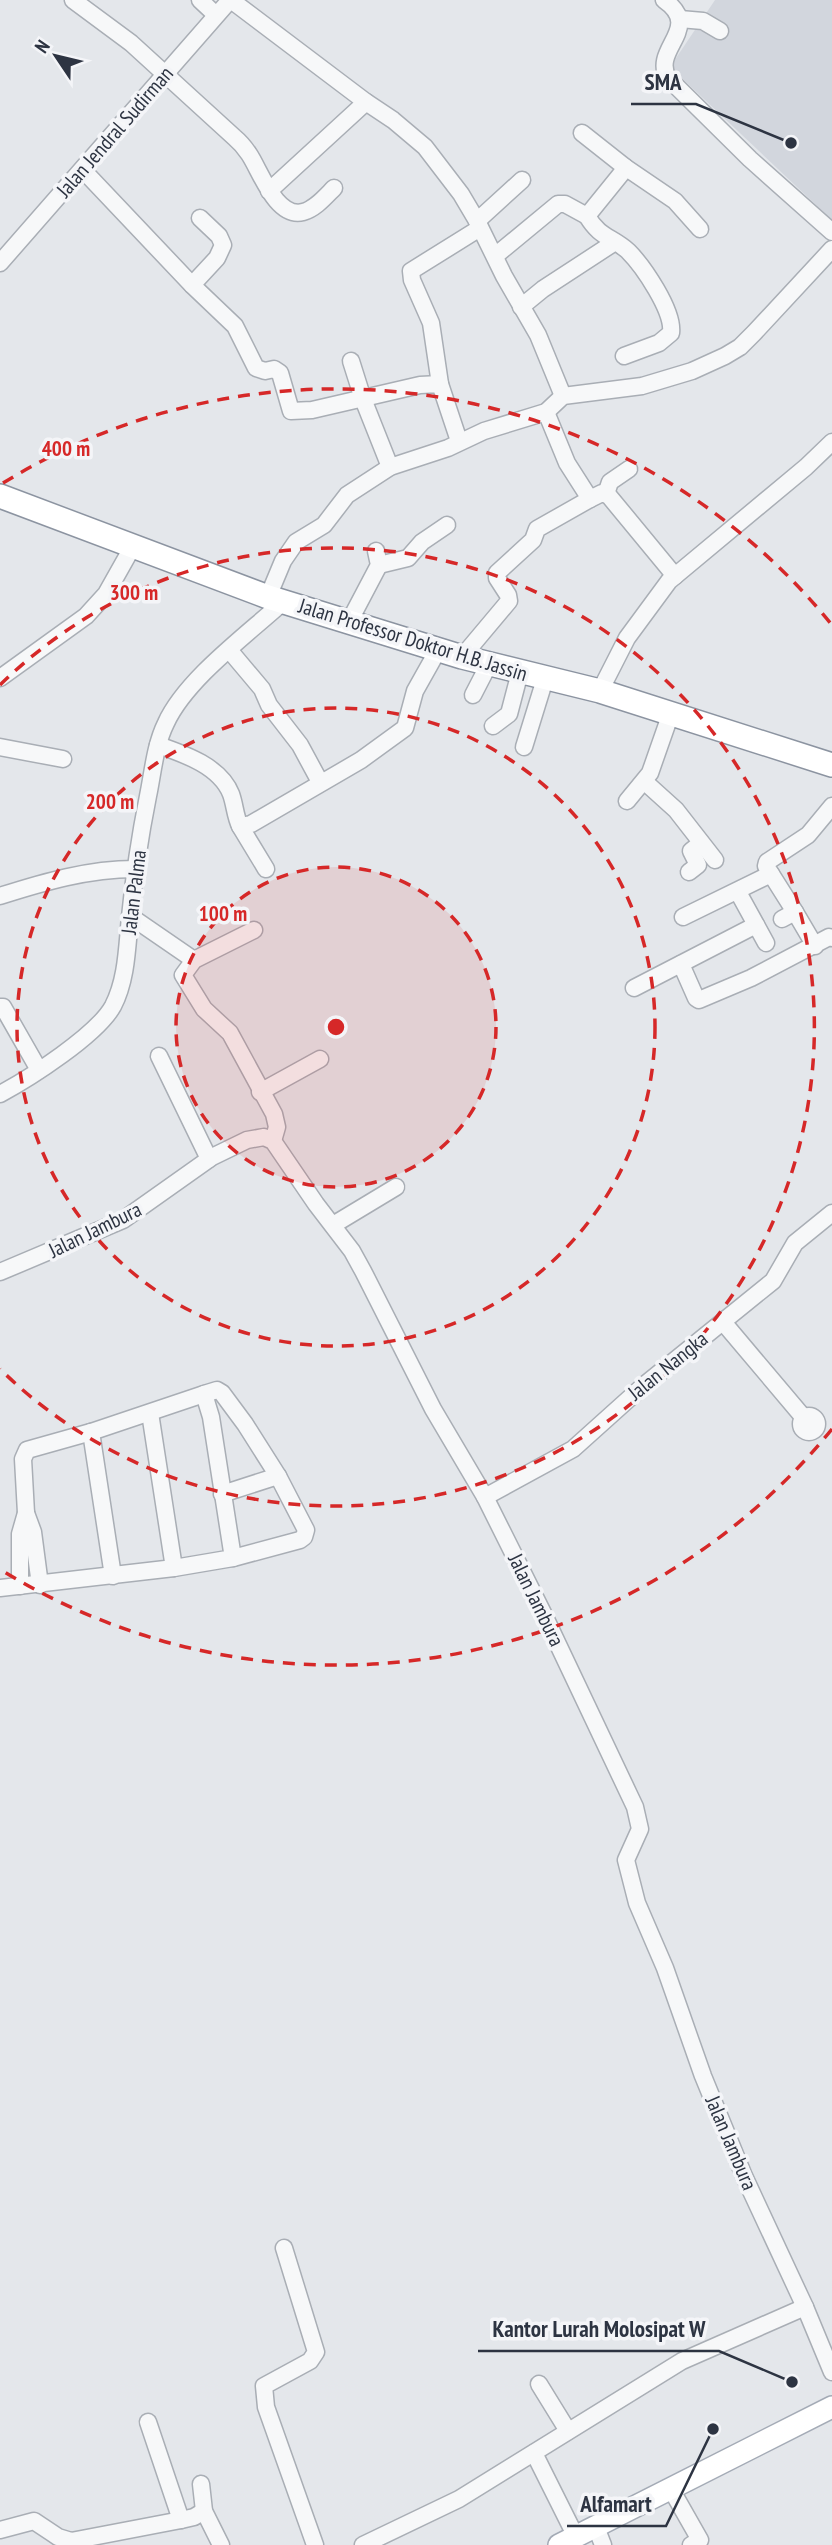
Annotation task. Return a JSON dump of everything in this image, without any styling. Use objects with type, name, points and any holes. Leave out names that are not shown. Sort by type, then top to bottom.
[{"type":"highway","name":"Jalan Professor Doktor H.B. Jassin","points":[[0,496],[276,599],[462,657],[600,691],[832,765]]},
{"type":"main road","points":[[584,2538],[671,2489],[832,2407]]},
{"type":"street","points":[[73,0],[131,43],[241,144],[269,191],[290,211],[301,213],[311,209],[334,188]]},
{"type":"street","points":[[200,0],[216,15]]},
{"type":"street","points":[[230,0],[393,120],[425,147],[461,194],[479,225],[538,335],[563,396]]},
{"type":"street","name":"Jalan Jendral Sudirman","points":[[0,263],[230,0]]},
{"type":"street","points":[[664,0],[678,11],[680,19],[666,58],[665,74],[750,159],[832,232]]},
{"type":"street","points":[[680,19],[703,21],[720,31]]},
{"type":"street","points":[[269,191],[366,102]]},
{"type":"street","points":[[582,133],[675,201],[700,229]]},
{"type":"street","points":[[587,216],[625,167]]},
{"type":"street","points":[[83,170],[192,285],[235,326],[256,368],[265,371],[274,369],[280,373],[292,412],[420,385],[440,384]]},
{"type":"street","points":[[459,441],[440,384],[428,312],[412,280],[411,271],[479,225],[522,180]]},
{"type":"street","points":[[495,256],[558,204],[565,204],[587,216],[595,230],[627,251],[645,273],[669,314],[672,328],[668,337],[624,356]]},
{"type":"street","points":[[192,285],[217,258],[223,245],[219,236],[200,218]]},
{"type":"street","points":[[522,307],[543,289],[615,242]]},
{"type":"street","points":[[276,599],[283,561],[296,542],[324,525],[347,495],[390,467],[415,460],[484,430],[545,412],[563,396],[642,386],[692,371],[725,356],[740,347],[754,333],[832,249]]},
{"type":"street","points":[[351,361],[390,467]]},
{"type":"street","points":[[545,412],[567,463],[590,499]]},
{"type":"street","points":[[600,691],[627,638],[675,576],[806,467],[832,442]]},
{"type":"street","points":[[606,494],[610,482],[629,469]]},
{"type":"street","points":[[462,657],[509,601],[497,573],[533,540],[537,529],[602,493],[606,494],[675,576]]},
{"type":"street","points":[[349,622],[378,558],[408,558],[422,542],[447,525]]},
{"type":"street","points":[[0,678],[86,616],[106,594],[133,546]]},
{"type":"street","name":"Jalan Palma","points":[[0,1094],[39,1070],[88,1033],[113,1006],[126,957],[135,869],[158,746],[166,722],[184,694],[230,651],[276,599]]},
{"type":"street","points":[[240,826],[251,824],[268,815],[361,760],[405,728],[415,691],[438,650]]},
{"type":"street","points":[[230,651],[262,689],[269,705],[300,745],[320,782]]},
{"type":"street","points":[[473,695],[489,664]]},
{"type":"street","points":[[493,726],[509,714],[520,672]]},
{"type":"street","points":[[524,747],[545,679]]},
{"type":"street","points":[[627,801],[645,782],[671,713]]},
{"type":"street","points":[[158,746],[217,773],[231,794],[240,826],[266,869]]},
{"type":"street","points":[[0,747],[63,759]]},
{"type":"street","points":[[645,782],[676,810],[715,860]]},
{"type":"street","points":[[814,946],[788,916],[766,866],[767,862],[808,835],[832,806]]},
{"type":"street","points":[[689,872],[698,865],[691,851],[701,844]]},
{"type":"street","points":[[0,896],[74,874],[135,869]]},
{"type":"street","points":[[683,917],[771,874]]},
{"type":"street","points":[[738,892],[766,943]]},
{"type":"street","points":[[130,916],[194,960]]},
{"type":"street","points":[[634,988],[756,925]]},
{"type":"street","points":[[254,930],[194,960],[184,973],[204,1009],[230,1033],[276,1119],[278,1128],[272,1141]]},
{"type":"street","points":[[681,964],[699,1000],[751,978],[829,937],[832,938]]},
{"type":"street","points":[[0,1007],[3,1007],[39,1070]]},
{"type":"street","points":[[159,1056],[209,1159]]},
{"type":"street","points":[[260,1092],[320,1059]]},
{"type":"street","name":"Jalan Jambura","points":[[0,1272],[141,1210],[209,1159],[247,1140],[264,1137],[272,1141],[358,1261],[433,1409],[485,1497],[635,1807],[640,1829],[626,1864],[637,1903],[660,1956],[703,2076],[734,2151],[832,2372]]},
{"type":"street","points":[[332,1225],[396,1187]]},
{"type":"street","name":"Jalan Nangka","points":[[485,1497],[573,1449],[602,1421],[773,1281],[795,1242],[832,1213]]},
{"type":"street","points":[[723,1322],[804,1418]]},
{"type":"street","points":[[0,1588],[40,1585],[113,1576],[233,1558],[300,1540],[306,1533],[306,1525],[245,1424],[217,1390],[91,1432],[27,1450],[23,1458],[26,1513],[33,1532],[40,1585]]},
{"type":"street","points":[[204,1394],[211,1417],[233,1558]]},
{"type":"street","points":[[150,1413],[174,1568]]},
{"type":"street","points":[[91,1432],[113,1576]]},
{"type":"street","points":[[222,1494],[278,1476]]},
{"type":"street","points":[[20,1586],[20,1534],[26,1513]]},
{"type":"street","points":[[21,1567],[38,1565]]},
{"type":"street","points":[[284,2248],[316,2352],[310,2361],[264,2386],[266,2407],[315,2545]]},
{"type":"street","points":[[363,2545],[459,2499],[682,2361],[805,2306]]},
{"type":"street","points":[[539,2384],[568,2431]]},
{"type":"street","points":[[148,2422],[181,2520]]},
{"type":"street","points":[[534,2453],[584,2538]]},
{"type":"street","points":[[201,2484],[204,2511],[220,2545]]},
{"type":"street","points":[[671,2489],[700,2540],[691,2545]]},
{"type":"street","points":[[0,2530],[34,2521],[64,2540],[89,2542],[194,2517],[204,2511]]},
{"type":"shaded area","points":[[715,0],[832,0],[832,220],[670,67]]},
{"type":"place","name":"SMA","points":[[791,143]]},
{"type":"place","name":"Kantor Lurah Molosipat W","points":[[792,2382]]},
{"type":"place","name":"Alfamart","points":[[713,2429]]}]
